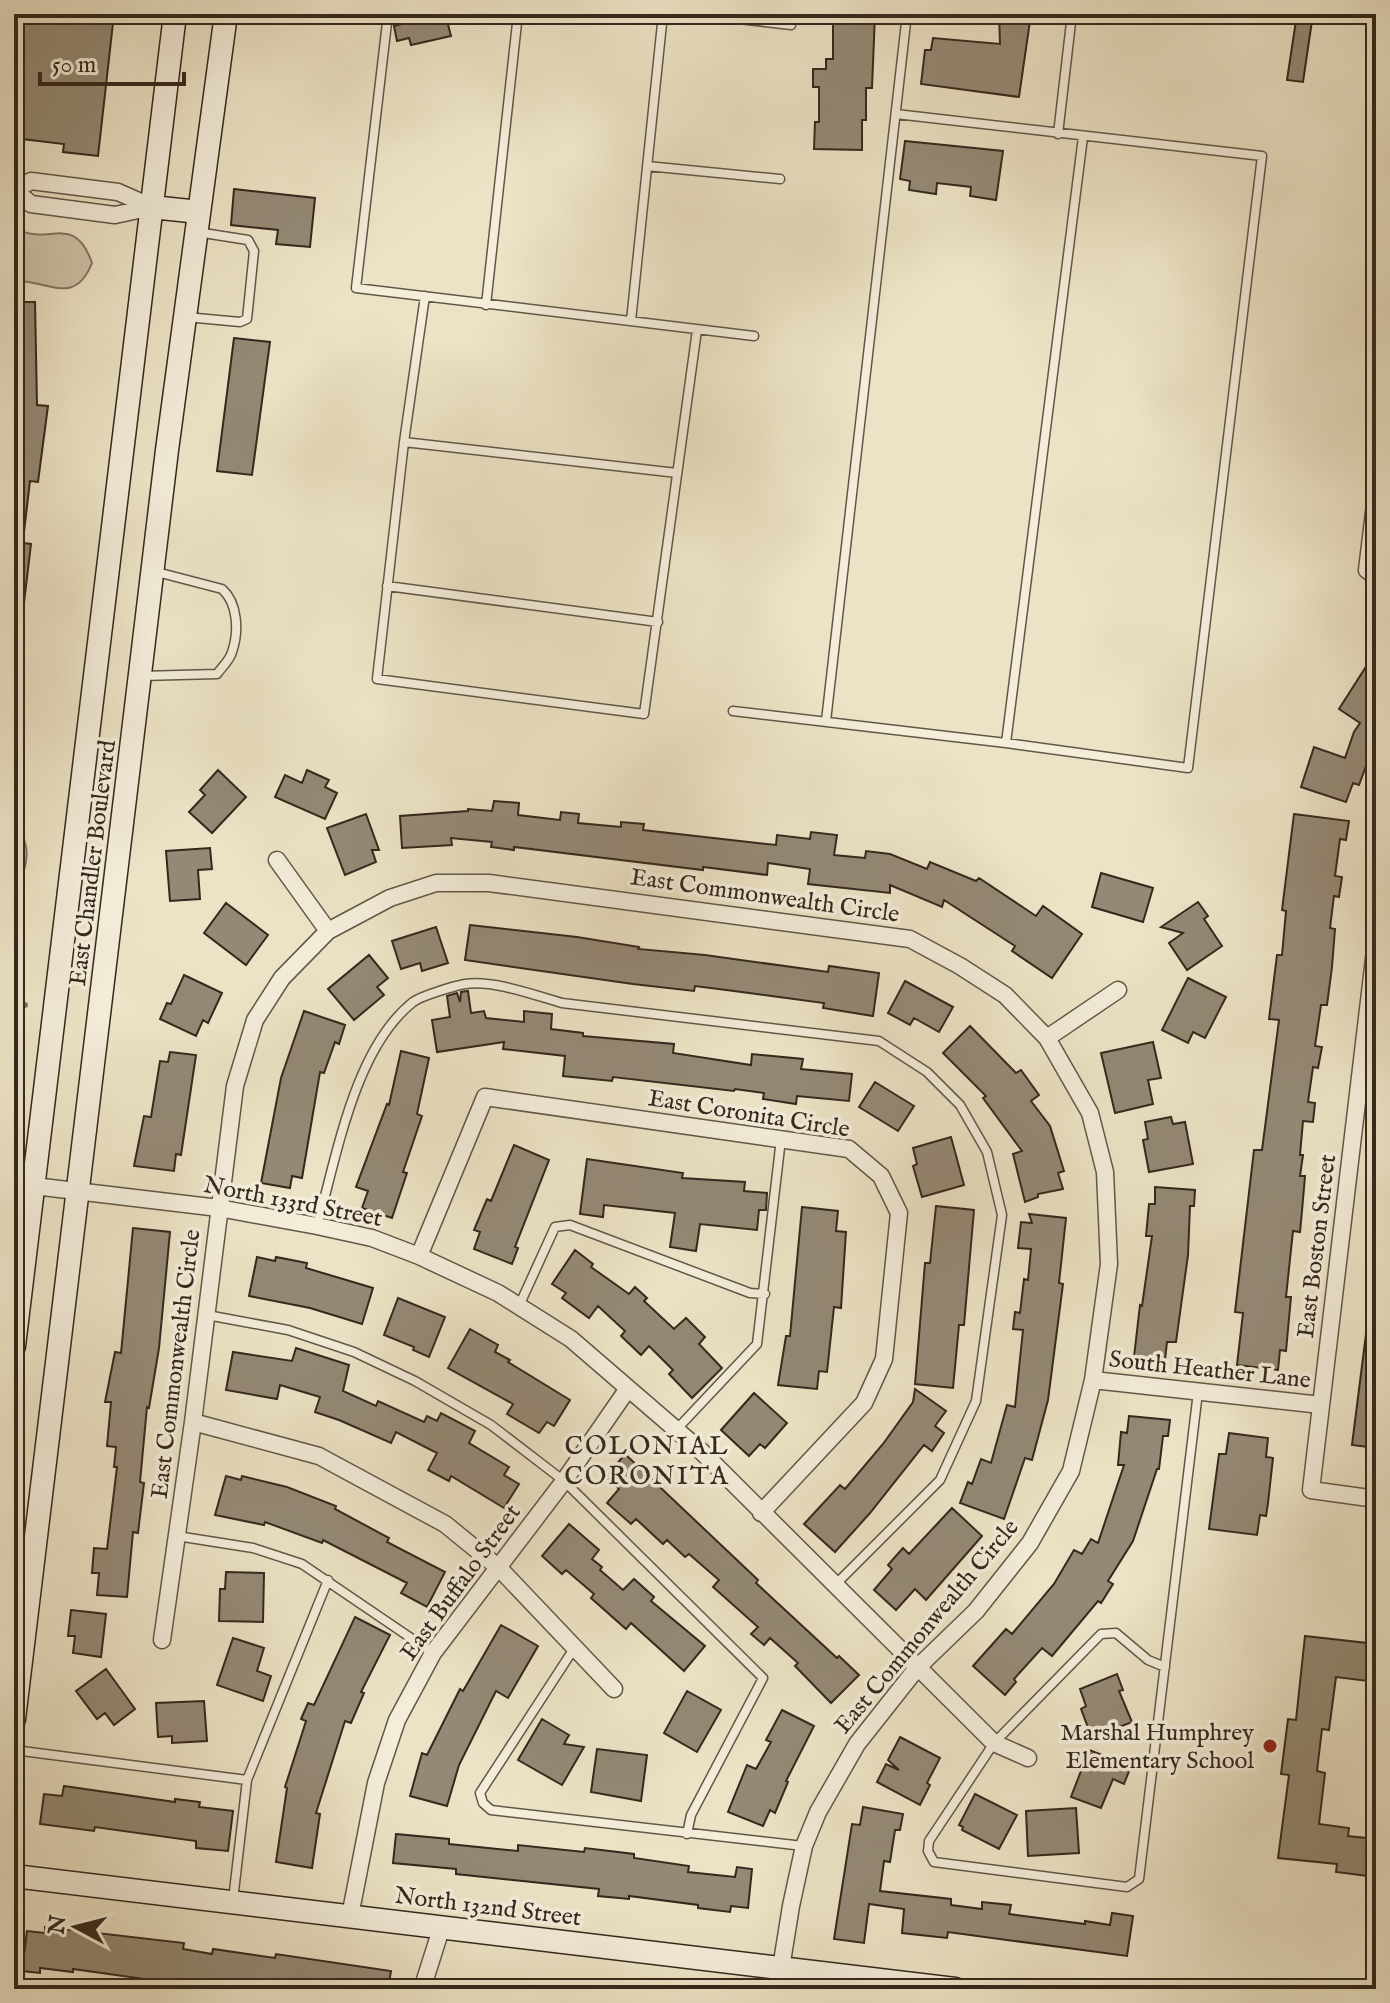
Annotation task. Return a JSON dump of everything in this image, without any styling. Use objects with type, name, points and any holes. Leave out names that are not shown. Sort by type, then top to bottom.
[{"type":"main road","name":"East Chandler Boulevard","points":[[14,1346],[175,14]]},
{"type":"main road","name":"East Chandler Boulevard","points":[[14,1719],[153,571],[226,14]]},
{"type":"main road","points":[[152,207],[198,222]]},
{"type":"main road","name":"North 132nd Street","points":[[14,1876],[955,1989]]},
{"type":"street","points":[[31,181],[118,192],[152,207],[115,215],[104,214],[31,204],[14,190],[31,181]]},
{"type":"street","points":[[1376,496],[1367,570],[1376,577]]},
{"type":"street","points":[[277,860],[328,931]]},
{"type":"street","name":"East Commonwealth Circle","points":[[162,1640],[235,1086],[255,1020],[282,978],[328,931],[390,898],[436,883],[489,883],[910,939],[1005,995],[1047,1038],[1090,1113],[1105,1172],[1109,1264],[1093,1380],[1071,1471],[1030,1543],[976,1611],[917,1668],[857,1744],[818,1812],[804,1846],[781,1968]]},
{"type":"street","name":"East Boston Street","points":[[1376,942],[1311,1490],[1376,1499]]},
{"type":"street","points":[[1047,1038],[1118,990]]},
{"type":"street","name":"East Coronita Circle","points":[[419,1256],[485,1097],[849,1149],[881,1176],[899,1213],[884,1359],[864,1403],[761,1513]]},
{"type":"street","name":"North 133rd Street","points":[[34,1186],[219,1208],[372,1238],[498,1293],[571,1339],[702,1452],[994,1743]]},
{"type":"street","name":"South Heather Lane","points":[[1093,1380],[1321,1405]]},
{"type":"street","name":"East Buffalo Street","points":[[350,1916],[376,1783],[397,1720],[433,1653],[564,1481],[627,1390]]},
{"type":"street","points":[[193,1422],[319,1456],[445,1524],[499,1568],[614,1689]]},
{"type":"street","points":[[994,1743],[1028,1758]]},
{"type":"street","points":[[422,1989],[442,1926]]},
{"type":"lane","points":[[388,14],[356,288],[754,336]]},
{"type":"lane","points":[[486,305],[518,14]]},
{"type":"lane","points":[[631,321],[663,14]]},
{"type":"lane","points":[[697,14],[791,25]]},
{"type":"lane","points":[[826,721],[907,14]]},
{"type":"lane","points":[[1058,134],[1072,14]]},
{"type":"lane","points":[[733,711],[1188,768],[1262,156],[896,114]]},
{"type":"lane","points":[[1006,743],[1083,137]]},
{"type":"lane","points":[[647,166],[780,179]]},
{"type":"lane","points":[[185,316],[240,322],[247,319],[254,251],[248,240],[198,222]]},
{"type":"lane","points":[[425,296],[404,442],[377,679],[644,714],[697,330]]},
{"type":"lane","points":[[404,442],[677,473]]},
{"type":"lane","points":[[140,676],[217,674],[232,654],[234,641],[235,612],[229,595],[212,584],[153,571]]},
{"type":"lane","points":[[387,586],[658,622]]},
{"type":"lane","points":[[317,1226],[357,1086],[379,1039],[415,1000],[466,984],[513,989],[562,1003],[879,1041],[927,1072],[960,1105],[987,1152],[1002,1215],[976,1401],[940,1480],[834,1585]]},
{"type":"lane","points":[[675,1430],[757,1344],[781,1139]]},
{"type":"lane","points":[[519,1306],[555,1227],[570,1225],[750,1293],[765,1294]]},
{"type":"lane","points":[[207,1315],[288,1330],[354,1352],[415,1381],[491,1425],[564,1481],[763,1678],[691,1815],[687,1834]]},
{"type":"lane","points":[[1165,1667],[1148,1660],[1116,1633],[1101,1634],[994,1743],[929,1841],[928,1851],[934,1862],[1127,1887],[1139,1879],[1165,1667],[1198,1391]]},
{"type":"lane","points":[[177,1536],[253,1548],[302,1564],[433,1653]]},
{"type":"lane","points":[[232,1901],[247,1780],[328,1580]]},
{"type":"lane","points":[[575,1647],[480,1793],[483,1803],[491,1810],[804,1846]]},
{"type":"lane","points":[[14,1750],[247,1780]]},
{"type":"shaded area","points":[[14,227],[26,233],[58,233],[77,238],[92,263],[85,277],[68,288],[14,281]]},
{"type":"shaded area","points":[[14,834],[22,835],[27,857],[14,891]]},
{"type":"building","points":[[14,14],[114,14],[98,156],[63,152],[64,144],[14,138]]},
{"type":"building","points":[[833,14],[875,14],[872,88],[866,88],[862,150],[814,149],[815,122],[819,122],[819,87],[813,87],[813,69],[826,69],[826,59],[833,59]]},
{"type":"building","points":[[999,14],[1031,14],[1019,97],[921,84],[925,50],[931,50],[933,38],[1000,44]]},
{"type":"building","points":[[1297,14],[1313,14],[1303,82],[1287,80]]},
{"type":"building","points":[[429,17],[430,20],[446,17],[451,36],[411,45],[409,38],[397,41],[394,26]]},
{"type":"building","points":[[905,141],[1003,151],[996,200],[970,196],[971,187],[937,183],[936,194],[909,190],[910,181],[900,179]]},
{"type":"building","points":[[234,189],[315,198],[310,247],[276,244],[278,230],[231,225]]},
{"type":"building","points":[[14,302],[35,302],[37,405],[48,406],[38,482],[30,481],[24,532],[14,532]]},
{"type":"building","points":[[234,338],[270,342],[252,475],[217,471]]},
{"type":"building","points":[[14,542],[31,544],[24,603],[14,602]]},
{"type":"building","points":[[1376,651],[1376,739],[1359,785],[1353,783],[1346,802],[1301,787],[1314,747],[1345,758],[1360,723],[1339,709]]},
{"type":"building","points":[[218,770],[246,797],[212,833],[189,812],[205,795],[200,790]]},
{"type":"building","points":[[307,770],[329,780],[325,787],[337,793],[325,819],[275,797],[285,775],[302,783]]},
{"type":"building","points":[[494,801],[519,803],[518,815],[560,820],[561,812],[579,814],[578,823],[621,827],[621,822],[644,824],[643,830],[776,845],[777,835],[810,839],[811,832],[837,835],[834,855],[865,858],[866,851],[890,854],[927,869],[930,862],[976,881],[979,878],[1036,916],[1043,906],[1082,934],[1052,978],[1012,951],[1015,946],[944,900],[942,907],[890,885],[890,893],[808,884],[810,869],[768,863],[767,875],[703,867],[703,870],[514,847],[514,850],[491,847],[492,842],[451,838],[452,845],[402,848],[400,816],[468,809],[492,811]]},
{"type":"building","points":[[366,814],[379,850],[372,850],[376,862],[345,875],[327,828]]},
{"type":"building","points":[[1294,814],[1349,821],[1346,840],[1340,839],[1335,876],[1342,877],[1339,897],[1334,896],[1330,928],[1335,929],[1327,1005],[1321,1005],[1315,1046],[1322,1047],[1318,1068],[1313,1067],[1308,1102],[1315,1103],[1313,1122],[1303,1121],[1300,1176],[1305,1176],[1300,1232],[1293,1231],[1286,1297],[1291,1297],[1286,1351],[1280,1350],[1278,1370],[1237,1365],[1243,1313],[1235,1312],[1254,1150],[1262,1150],[1279,1020],[1269,1019],[1277,955],[1282,955],[1286,911],[1282,910]]},
{"type":"building","points":[[210,848],[212,869],[198,870],[200,899],[170,901],[166,851]]},
{"type":"building","points":[[1101,873],[1153,888],[1143,922],[1092,907]]},
{"type":"building","points":[[1198,902],[1208,916],[1204,919],[1222,946],[1187,970],[1169,943],[1183,933],[1161,927]]},
{"type":"building","points":[[226,903],[268,935],[246,965],[204,933]]},
{"type":"building","points":[[470,925],[828,972],[829,966],[879,973],[873,1016],[823,1008],[824,1003],[695,986],[694,991],[633,984],[465,960]]},
{"type":"building","points":[[436,927],[448,963],[422,971],[420,963],[401,969],[392,941]]},
{"type":"building","points":[[369,955],[388,978],[377,987],[384,995],[354,1020],[328,989]]},
{"type":"building","points":[[184,975],[222,993],[208,1023],[203,1020],[196,1036],[160,1019],[167,1003],[171,1004]]},
{"type":"building","points":[[1188,978],[1226,997],[1205,1038],[1193,1032],[1188,1043],[1162,1030]]},
{"type":"building","points":[[905,981],[953,1007],[939,1032],[914,1018],[910,1025],[888,1013]]},
{"type":"building","points":[[468,991],[471,1013],[484,1011],[486,1018],[524,1022],[524,1011],[552,1014],[551,1029],[583,1033],[583,1036],[674,1044],[673,1053],[751,1065],[752,1054],[803,1059],[801,1069],[852,1074],[849,1101],[797,1096],[796,1104],[763,1099],[764,1093],[735,1089],[613,1077],[612,1081],[563,1076],[565,1056],[503,1049],[504,1042],[437,1052],[432,1020],[450,1017],[447,996],[457,993],[460,1002],[461,992]]},
{"type":"building","points":[[304,1011],[345,1025],[324,1073],[320,1072],[302,1178],[292,1176],[290,1188],[261,1183],[281,1078]]},
{"type":"building","points":[[970,1026],[1016,1073],[1021,1070],[1039,1095],[1031,1101],[1050,1126],[1064,1171],[1058,1173],[1063,1189],[1038,1194],[1038,1197],[1025,1202],[1013,1154],[1022,1151],[983,1098],[986,1096],[943,1053]]},
{"type":"building","points":[[1153,1042],[1161,1078],[1148,1080],[1153,1104],[1115,1113],[1101,1053]]},
{"type":"building","points":[[401,1051],[429,1058],[417,1114],[422,1116],[403,1172],[407,1173],[392,1218],[362,1208],[368,1191],[356,1187],[389,1105]]},
{"type":"building","points":[[170,1052],[196,1055],[181,1155],[176,1154],[174,1171],[134,1166],[144,1116],[151,1117],[160,1061],[168,1062]]},
{"type":"building","points":[[875,1082],[914,1106],[898,1131],[859,1107]]},
{"type":"building","points":[[1171,1117],[1173,1124],[1185,1122],[1193,1164],[1149,1172],[1143,1140],[1148,1139],[1145,1122]]},
{"type":"building","points":[[951,1137],[964,1185],[922,1197],[913,1166],[917,1164],[913,1148]]},
{"type":"building","points":[[514,1145],[549,1160],[515,1247],[518,1248],[512,1264],[474,1249],[480,1232],[474,1230],[487,1199],[491,1201]]},
{"type":"building","points":[[587,1159],[683,1173],[682,1178],[745,1182],[744,1191],[767,1193],[766,1210],[759,1210],[757,1230],[700,1224],[696,1251],[670,1247],[675,1213],[604,1205],[603,1217],[580,1214]]},
{"type":"building","points":[[1155,1187],[1195,1190],[1194,1206],[1190,1206],[1188,1255],[1176,1342],[1167,1342],[1165,1360],[1134,1357],[1152,1236],[1146,1236],[1149,1204],[1155,1204]]},
{"type":"building","points":[[936,1206],[974,1210],[964,1325],[959,1325],[953,1388],[915,1384],[925,1263],[930,1263]]},
{"type":"building","points":[[802,1207],[838,1211],[836,1231],[846,1232],[841,1308],[834,1307],[827,1372],[819,1371],[817,1389],[778,1385],[786,1336],[790,1336]]},
{"type":"building","points":[[1029,1214],[1066,1218],[1059,1283],[1063,1284],[1048,1400],[1032,1460],[1025,1458],[1004,1519],[960,1503],[968,1482],[972,1484],[981,1459],[991,1463],[1007,1405],[1015,1407],[1023,1330],[1013,1329],[1015,1312],[1020,1313],[1024,1279],[1028,1280],[1031,1249],[1018,1248],[1021,1222],[1032,1223]]},
{"type":"building","points":[[133,1228],[170,1232],[159,1348],[147,1407],[140,1482],[144,1483],[138,1533],[133,1532],[127,1597],[97,1595],[99,1573],[92,1573],[94,1548],[107,1549],[117,1467],[114,1467],[116,1447],[107,1446],[111,1402],[105,1402],[115,1352],[121,1353]]},
{"type":"building","points":[[575,1250],[593,1264],[591,1267],[629,1294],[635,1287],[647,1298],[644,1301],[674,1329],[686,1318],[705,1337],[699,1344],[722,1368],[692,1398],[669,1374],[673,1370],[649,1346],[641,1355],[621,1336],[625,1331],[598,1306],[589,1318],[562,1298],[566,1293],[552,1284]]},
{"type":"building","points":[[257,1257],[307,1263],[306,1268],[373,1288],[362,1324],[310,1308],[249,1296]]},
{"type":"building","points":[[398,1298],[445,1317],[429,1357],[384,1335]]},
{"type":"building","points":[[470,1329],[498,1345],[495,1352],[510,1360],[508,1362],[570,1400],[554,1426],[547,1422],[539,1433],[507,1414],[513,1404],[448,1368]]},
{"type":"building","points":[[1366,1334],[1376,1334],[1376,1448],[1352,1445]]},
{"type":"building","points":[[296,1348],[349,1365],[343,1391],[376,1406],[378,1401],[424,1422],[427,1416],[437,1421],[441,1413],[475,1431],[469,1443],[509,1467],[504,1475],[519,1484],[504,1508],[451,1476],[449,1481],[428,1470],[437,1453],[396,1432],[391,1443],[315,1412],[320,1397],[280,1385],[277,1399],[226,1390],[233,1352],[292,1361]]},
{"type":"building","points":[[915,1389],[946,1411],[935,1426],[944,1433],[932,1451],[924,1445],[835,1552],[804,1524],[840,1485],[845,1489],[883,1444],[913,1402]]},
{"type":"building","points":[[754,1393],[787,1423],[765,1448],[760,1444],[749,1456],[721,1430]]},
{"type":"building","points":[[1129,1416],[1170,1420],[1168,1436],[1163,1436],[1159,1469],[1133,1541],[1108,1581],[1113,1584],[1101,1603],[1098,1601],[1052,1656],[1042,1648],[1014,1679],[1016,1682],[1005,1695],[973,1666],[1006,1629],[1012,1634],[1054,1584],[1074,1550],[1082,1554],[1091,1539],[1098,1543],[1124,1465],[1118,1465],[1121,1432],[1127,1433]]},
{"type":"building","points":[[1229,1433],[1268,1438],[1266,1457],[1273,1458],[1268,1503],[1266,1516],[1260,1515],[1257,1535],[1209,1529],[1219,1454],[1226,1454]]},
{"type":"building","points":[[625,1454],[758,1580],[756,1583],[859,1675],[831,1703],[795,1666],[798,1663],[770,1638],[764,1645],[751,1634],[758,1627],[713,1587],[719,1580],[689,1554],[685,1557],[667,1540],[663,1544],[636,1519],[631,1524],[607,1503],[619,1489],[606,1477]]},
{"type":"building","points":[[226,1476],[241,1480],[242,1476],[287,1487],[336,1506],[335,1509],[389,1538],[387,1542],[445,1572],[427,1607],[401,1593],[407,1583],[323,1540],[322,1543],[265,1522],[264,1525],[215,1515]]},
{"type":"building","points":[[952,1508],[982,1536],[926,1600],[915,1589],[896,1610],[874,1590],[892,1569],[888,1565],[903,1548],[909,1554]]},
{"type":"building","points":[[569,1524],[599,1550],[592,1559],[602,1567],[600,1570],[623,1590],[634,1579],[654,1597],[651,1601],[705,1646],[684,1671],[631,1623],[626,1629],[591,1598],[594,1594],[566,1570],[562,1574],[542,1556]]},
{"type":"building","points":[[226,1572],[264,1573],[263,1622],[219,1621],[220,1589],[225,1589]]},
{"type":"building","points":[[71,1610],[106,1614],[101,1657],[73,1653],[75,1636],[68,1636]]},
{"type":"building","points":[[355,1617],[390,1635],[361,1692],[364,1693],[351,1723],[345,1721],[316,1813],[320,1814],[312,1868],[276,1862],[285,1787],[306,1721],[301,1719],[308,1703],[314,1705]]},
{"type":"building","points":[[501,1625],[538,1646],[508,1698],[496,1691],[459,1765],[447,1806],[410,1796],[422,1753],[427,1755],[460,1689],[463,1691]]},
{"type":"building","points":[[1305,1636],[1376,1644],[1376,1674],[1369,1673],[1368,1681],[1336,1677],[1329,1730],[1322,1729],[1317,1771],[1325,1773],[1319,1824],[1349,1828],[1348,1836],[1376,1839],[1376,1877],[1336,1872],[1337,1864],[1278,1858],[1289,1775],[1281,1774],[1288,1719],[1296,1720]]},
{"type":"building","points":[[233,1638],[264,1648],[257,1671],[271,1676],[263,1701],[217,1685]]},
{"type":"building","points":[[106,1669],[135,1709],[114,1725],[105,1713],[97,1719],[76,1691]]},
{"type":"building","points":[[1117,1674],[1123,1690],[1119,1691],[1132,1722],[1092,1738],[1081,1709],[1086,1706],[1080,1689]]},
{"type":"building","points":[[687,1691],[721,1710],[697,1752],[664,1733]]},
{"type":"building","points":[[204,1701],[207,1741],[172,1743],[172,1736],[158,1737],[156,1703]]},
{"type":"building","points":[[782,1710],[814,1726],[786,1781],[775,1813],[770,1810],[763,1826],[728,1812],[747,1765],[756,1769],[771,1742],[766,1740]]},
{"type":"building","points":[[542,1719],[569,1735],[564,1744],[584,1747],[562,1785],[518,1760]]},
{"type":"building","points":[[900,1737],[940,1758],[920,1805],[877,1782],[886,1764],[899,1770],[888,1760]]},
{"type":"building","points":[[597,1749],[647,1755],[641,1801],[591,1792]]},
{"type":"building","points":[[1089,1750],[1131,1766],[1124,1784],[1113,1779],[1101,1808],[1071,1797]]},
{"type":"building","points":[[64,1786],[175,1802],[175,1799],[200,1802],[199,1807],[233,1811],[228,1851],[196,1848],[196,1841],[95,1827],[94,1831],[40,1824],[44,1794],[62,1796]]},
{"type":"building","points":[[975,1794],[1017,1815],[999,1849],[962,1830],[963,1827],[959,1825]]},
{"type":"building","points":[[863,1807],[903,1814],[900,1830],[895,1830],[890,1862],[884,1861],[880,1891],[951,1899],[951,1905],[982,1909],[982,1902],[1011,1905],[1009,1914],[1085,1924],[1085,1921],[1110,1925],[1112,1913],[1133,1916],[1127,1956],[948,1932],[947,1938],[902,1933],[904,1909],[869,1904],[864,1943],[834,1939],[852,1824],[860,1825]]},
{"type":"building","points":[[1076,1808],[1079,1853],[1028,1856],[1026,1811]]},
{"type":"building","points":[[396,1834],[449,1839],[449,1844],[518,1851],[518,1845],[634,1854],[634,1858],[689,1866],[688,1872],[735,1877],[737,1867],[752,1869],[748,1908],[731,1906],[730,1912],[629,1896],[629,1899],[598,1896],[599,1889],[456,1874],[456,1869],[393,1863]]},
{"type":"building","points":[[45,1927],[184,1943],[183,1949],[212,1954],[213,1949],[275,1958],[276,1954],[391,1971],[388,1989],[242,1989],[197,1982],[196,1989],[179,1989],[180,1984],[73,1969],[73,1972],[40,1968],[40,1973],[22,1971],[27,1931],[45,1933]]},
{"type":"waterway","points":[[14,1003],[25,1005]]},
{"type":"place","name":"Marshal Humphrey Elementary School","points":[[1270,1746]]},
{"type":"district","name":"COLONIAL CORONITA","points":[[647,1460]]}]
